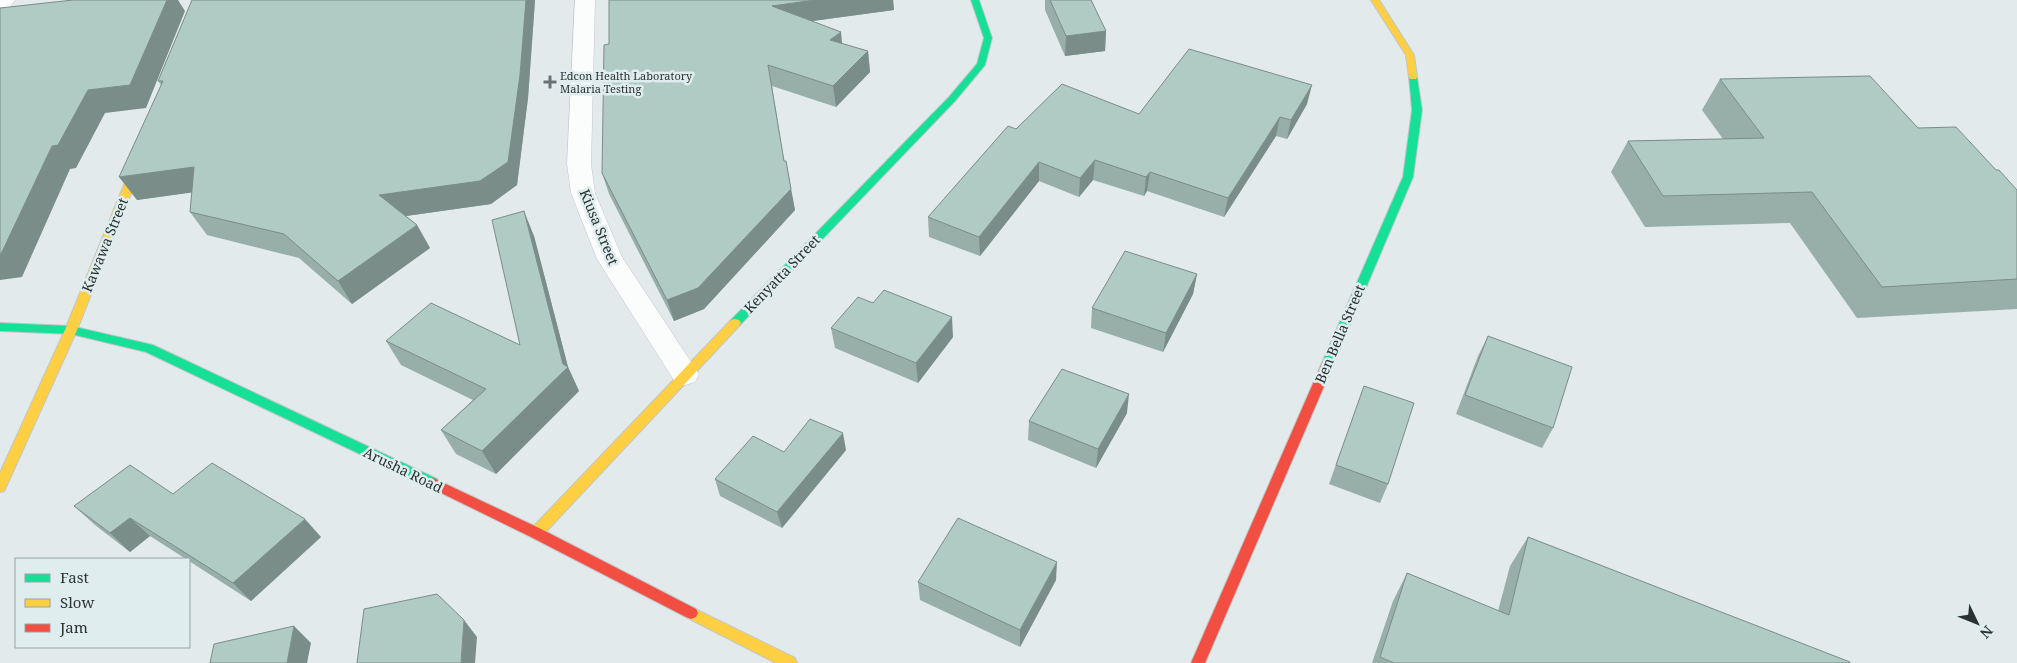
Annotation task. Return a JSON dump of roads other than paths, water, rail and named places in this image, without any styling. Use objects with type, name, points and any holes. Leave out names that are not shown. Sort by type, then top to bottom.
[{"type":"street","points":[[0,6],[5,0]]},
{"type":"street","name":"Kiusa Street","points":[[585,0],[579,164],[582,193],[610,259],[685,374]]},
{"type":"street","name":"Kenyatta Street","points":[[536,533],[685,374],[952,99],[981,65],[988,38],[975,0]]},
{"type":"street","name":"Ben Bella Street","points":[[1198,663],[1408,178],[1417,110],[1410,55],[1375,0]]},
{"type":"street","name":"Kawawa Street","points":[[0,487],[72,330],[148,138]]},
{"type":"street","name":"Arusha Road","points":[[0,327],[72,330],[149,348],[536,533],[790,663]]},
{"type":"place","name":"Edcon Health Laboratory Malaria Testing","points":[[550,82]]}]
